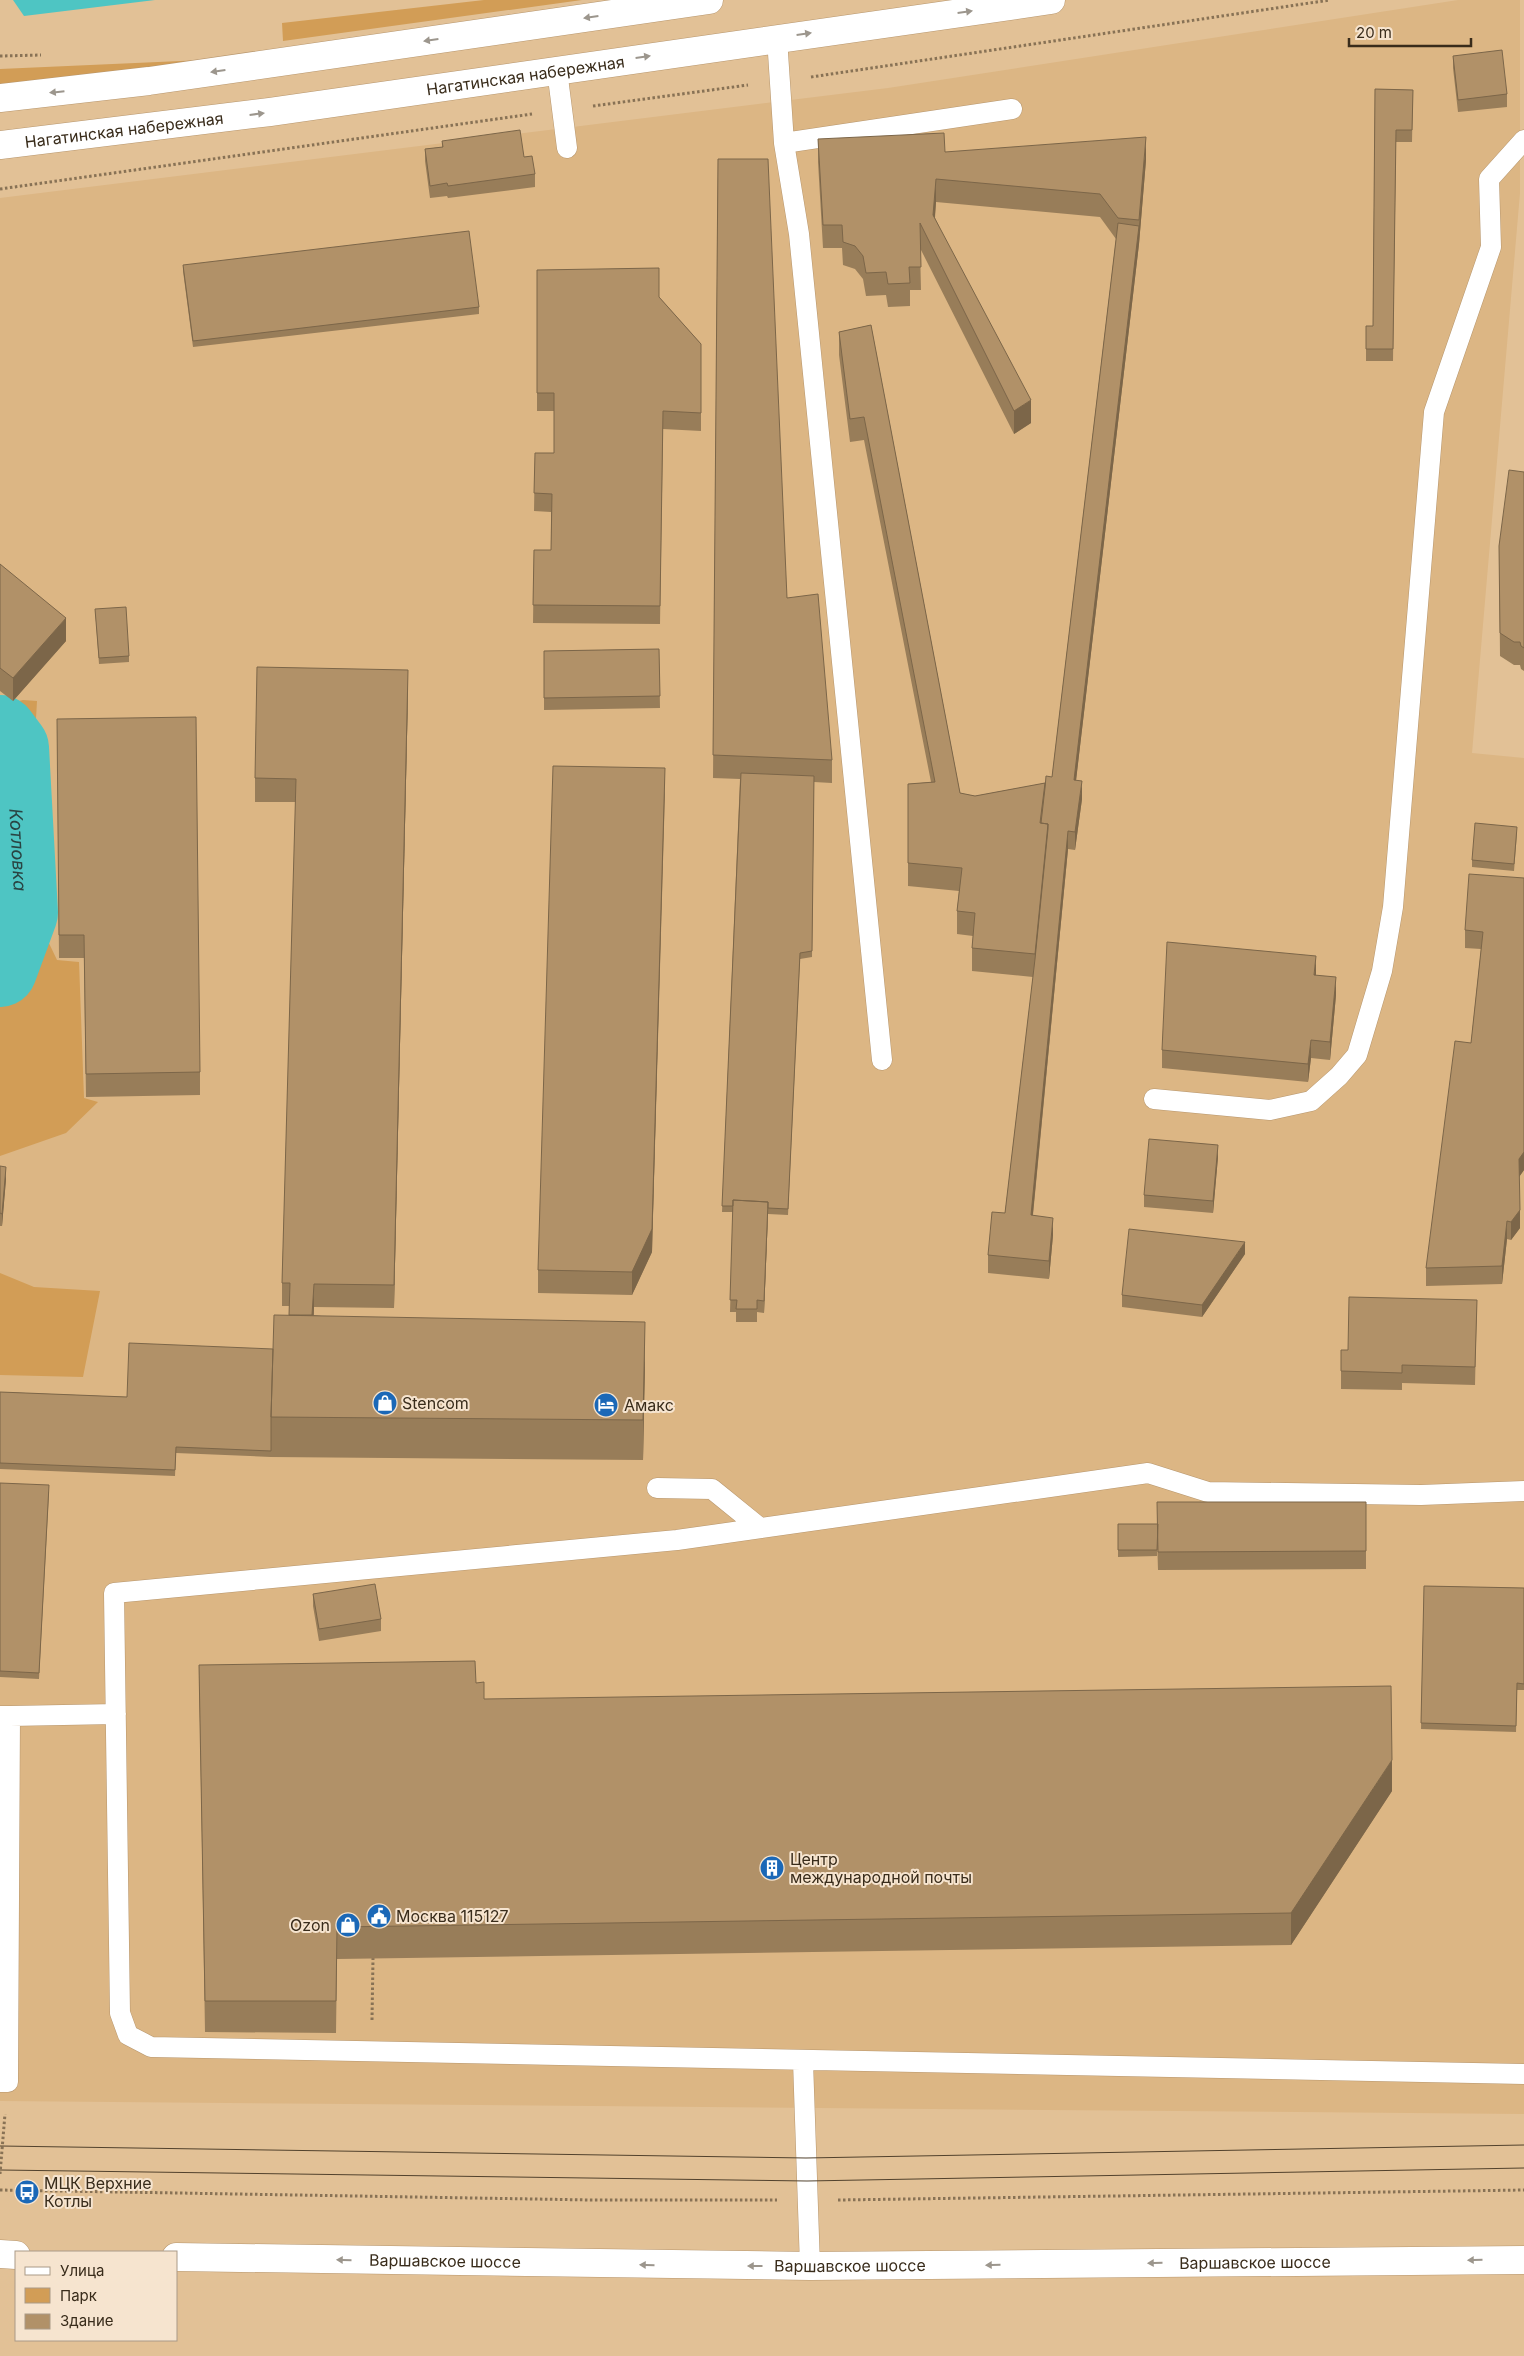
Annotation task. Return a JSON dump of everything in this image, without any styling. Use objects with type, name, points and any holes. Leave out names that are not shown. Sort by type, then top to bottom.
[{"type":"main road","points":[[0,98],[149,81],[709,0]]},
{"type":"main road","name":"Нагатинская набережная","points":[[0,144],[270,112],[1051,0]]},
{"type":"main road","points":[[0,2254],[15,2255]]},
{"type":"main road","name":"Варшавское шоссе","points":[[178,2257],[810,2266],[1524,2260]]},
{"type":"lane","points":[[778,38],[784,143],[799,234],[882,1060]]},
{"type":"lane","points":[[557,70],[567,148]]},
{"type":"lane","points":[[784,143],[1012,109]]},
{"type":"lane","points":[[1154,1100],[1270,1110],[1311,1101],[1339,1076],[1357,1055],[1382,971],[1393,907],[1434,412],[1491,247],[1489,179],[1524,140]]},
{"type":"lane","points":[[1524,1491],[1421,1495],[1208,1492],[1148,1473],[677,1540],[114,1593],[120,2012],[128,2035],[151,2047],[1524,2074]]},
{"type":"lane","points":[[657,1488],[712,1489],[760,1528]]},
{"type":"lane","points":[[0,2082],[8,2082],[5,1716],[116,1714]]},
{"type":"lane","points":[[803,2061],[810,2266]]},
{"type":"path","points":[[0,189],[780,81],[1330,0]]},
{"type":"path","points":[[0,56],[23,56]]},
{"type":"path","points":[[373,1958],[373,1996]]},
{"type":"path","points":[[0,2174],[5,2114]]},
{"type":"path","points":[[0,2190],[592,2200],[808,2200],[1524,2190]]},
{"type":"shaded area","points":[[1458,0],[1520,0],[1520,193],[1472,753],[1524,758],[1524,2114],[0,2101],[0,198],[888,88]]},
{"type":"green space","points":[[484,0],[582,0],[283,41],[282,23]]},
{"type":"green space","points":[[203,60],[47,81],[0,84],[0,69]]},
{"type":"green space","points":[[0,696],[11,703],[23,700],[37,701],[26,895],[57,960],[79,962],[84,1098],[98,1102],[66,1133],[0,1156]]},
{"type":"green space","points":[[0,1273],[34,1287],[100,1291],[83,1377],[0,1375]]},
{"type":"water","points":[[13,0],[155,0],[24,16]]},
{"type":"building","points":[[1502,50],[1507,94],[1458,100],[1453,56]]},
{"type":"building","points":[[1375,89],[1413,90],[1412,130],[1396,130],[1393,349],[1366,349],[1366,326],[1373,326]]},
{"type":"building","points":[[520,130],[524,157],[532,156],[535,174],[448,186],[447,183],[430,186],[425,149],[443,147],[442,141]]},
{"type":"building","points":[[944,133],[945,152],[1146,137],[1139,220],[1118,218],[1100,194],[936,179],[933,215],[1031,400],[1014,411],[920,223],[921,267],[909,267],[910,283],[888,284],[886,272],[866,273],[863,256],[855,246],[843,242],[842,225],[823,225],[818,139]]},
{"type":"building","points":[[718,159],[768,159],[787,598],[818,594],[832,760],[713,755]]},
{"type":"building","points":[[1118,223],[1139,226],[1074,780],[1082,781],[1075,832],[1068,831],[1031,1215],[1053,1218],[1049,1261],[988,1255],[992,1212],[1005,1213],[1035,959],[1048,829],[1048,824],[1041,823],[1046,776],[1052,777]]},
{"type":"building","points":[[469,231],[479,307],[193,341],[183,265]]},
{"type":"building","points":[[659,268],[659,297],[701,344],[701,413],[663,411],[660,606],[533,605],[534,550],[551,550],[552,494],[534,493],[535,453],[554,453],[554,393],[537,393],[537,270]]},
{"type":"building","points":[[871,325],[960,793],[975,796],[1045,783],[1040,823],[1048,824],[1035,954],[972,948],[975,913],[957,911],[962,868],[908,863],[908,784],[935,782],[864,417],[850,419],[839,332]]},
{"type":"building","points":[[1509,470],[1524,472],[1524,648],[1520,642],[1514,642],[1500,633],[1499,546]]},
{"type":"building","points":[[0,564],[66,618],[13,678],[0,668]]},
{"type":"building","points":[[126,607],[129,656],[99,658],[95,609]]},
{"type":"building","points":[[659,649],[660,696],[544,698],[544,651]]},
{"type":"building","points":[[257,667],[408,670],[394,1285],[314,1284],[312,1315],[289,1315],[290,1283],[282,1283],[296,779],[255,778]]},
{"type":"building","points":[[196,717],[200,1072],[86,1074],[84,935],[59,935],[57,719]]},
{"type":"building","points":[[553,766],[665,768],[652,1229],[632,1272],[538,1270]]},
{"type":"building","points":[[741,773],[814,776],[812,951],[800,953],[788,1209],[768,1208],[768,1202],[733,1200],[733,1206],[722,1206]]},
{"type":"building","points":[[1475,823],[1517,827],[1514,864],[1472,860]]},
{"type":"building","points":[[1469,874],[1524,878],[1524,1152],[1519,1159],[1520,1210],[1511,1222],[1507,1221],[1502,1266],[1426,1268],[1455,1041],[1471,1043],[1483,932],[1465,930]]},
{"type":"building","points":[[1167,942],[1316,956],[1314,975],[1336,977],[1330,1042],[1311,1040],[1308,1064],[1162,1050]]},
{"type":"building","points":[[1149,1139],[1218,1145],[1213,1201],[1144,1195]]},
{"type":"building","points":[[0,1166],[6,1167],[2,1214],[0,1213]]},
{"type":"building","points":[[733,1200],[768,1202],[764,1301],[757,1300],[757,1309],[736,1309],[737,1300],[730,1300]]},
{"type":"building","points":[[1129,1229],[1245,1242],[1202,1305],[1122,1295]]},
{"type":"building","points":[[1349,1297],[1477,1300],[1475,1367],[1402,1365],[1402,1373],[1341,1371],[1341,1350],[1348,1350]]},
{"type":"building","points":[[274,1315],[645,1322],[643,1420],[271,1417]]},
{"type":"building","points":[[129,1343],[273,1349],[271,1451],[176,1447],[175,1470],[0,1463],[0,1392],[127,1397]]},
{"type":"building","points":[[0,1483],[49,1485],[39,1673],[0,1671]]},
{"type":"building","points":[[1157,1502],[1366,1502],[1366,1551],[1158,1552]]},
{"type":"building","points":[[1118,1524],[1158,1524],[1157,1550],[1118,1550]]},
{"type":"building","points":[[375,1584],[381,1619],[319,1629],[313,1594]]},
{"type":"building","points":[[1424,1586],[1524,1588],[1524,1684],[1517,1683],[1516,1726],[1421,1723]]},
{"type":"building","name":"Центр международной почты","points":[[475,1661],[476,1683],[484,1682],[484,1699],[1391,1686],[1392,1760],[1291,1913],[337,1927],[336,2001],[205,2001],[199,1665]]},
{"type":"waterway","name":"Котловка","points":[[0,732],[12,748],[21,913],[0,970]]},
{"type":"tram line","points":[[0,2146],[806,2158],[1524,2145]]},
{"type":"tram line","points":[[0,2170],[807,2181],[1524,2168]]},
{"type":"place","name":"Stencom","points":[[385,1403]]},
{"type":"place","name":"Амакс","points":[[606,1405]]},
{"type":"place","name":"Центр международной почты","points":[[772,1868]]},
{"type":"place","name":"Москва 115127","points":[[379,1916]]},
{"type":"place","name":"Ozon","points":[[348,1925]]},
{"type":"place","name":"МЦК Верхние Котлы","points":[[27,2192]]}]
